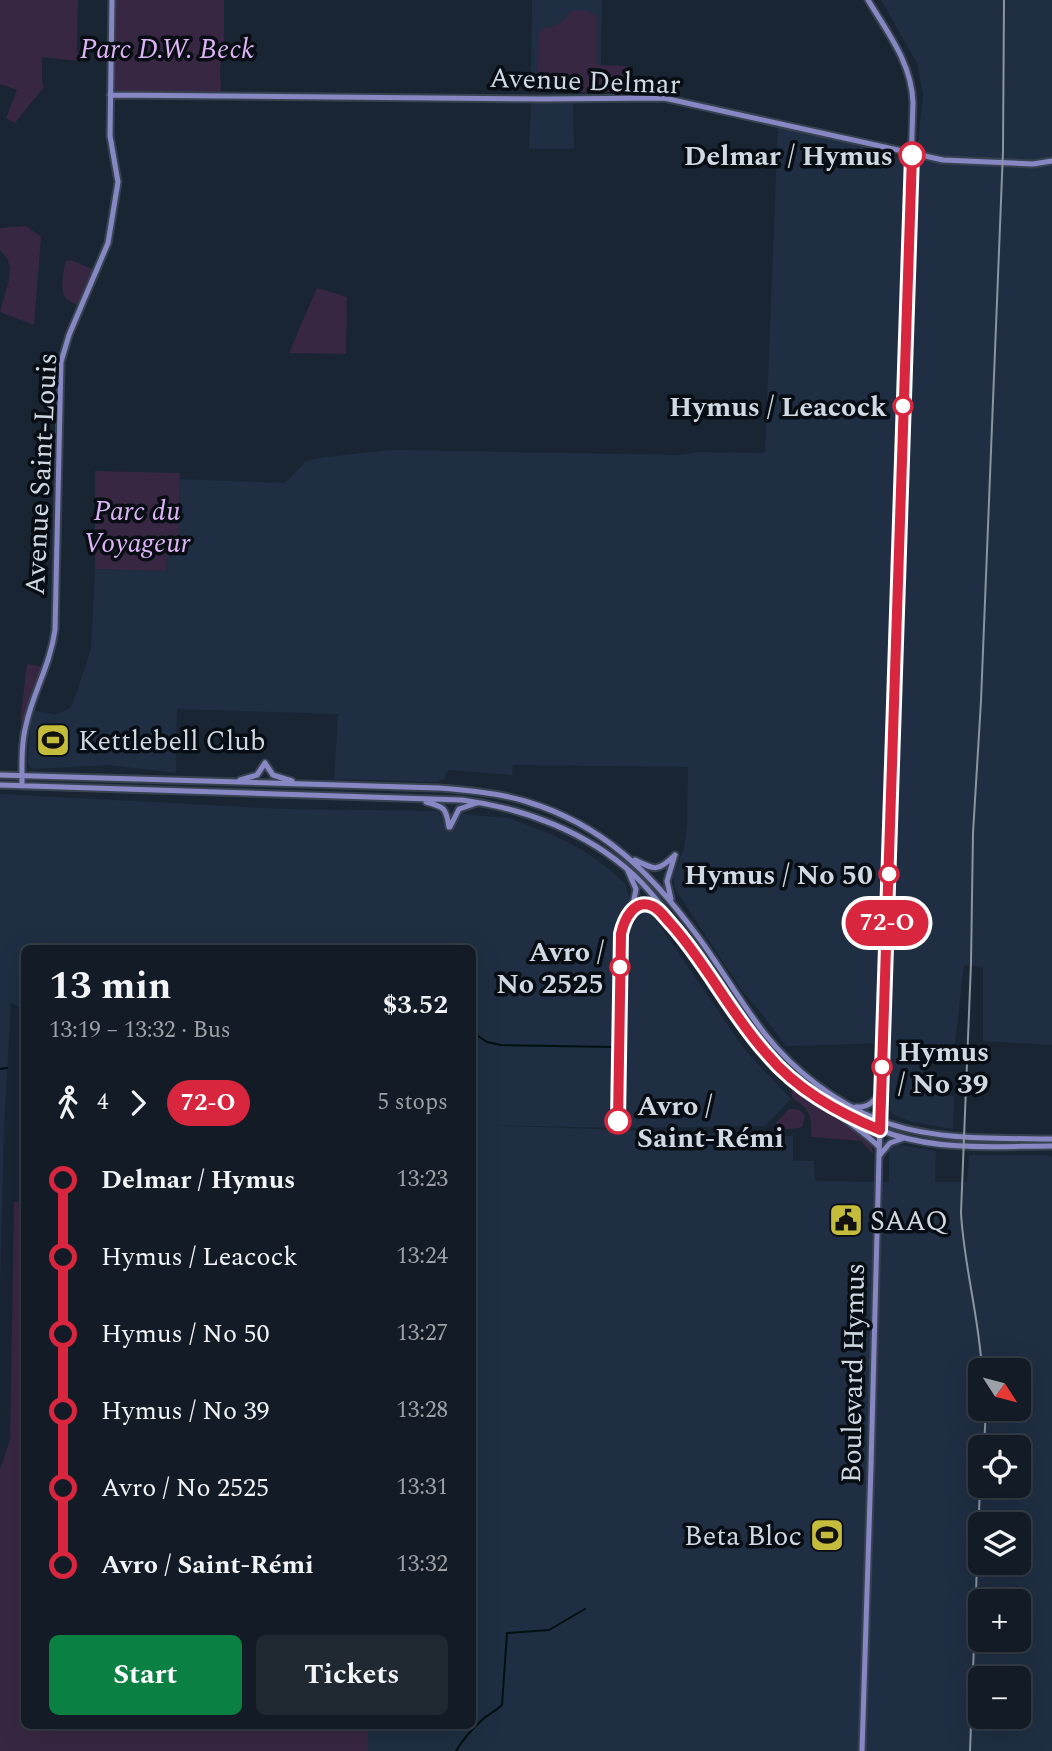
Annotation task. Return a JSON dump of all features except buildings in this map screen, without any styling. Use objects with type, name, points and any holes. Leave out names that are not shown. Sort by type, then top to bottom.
[{"type":"street","name":"Avenue Saint-Louis","points":[[22,786],[25,727],[47,666],[55,630],[61,362],[69,335],[108,243],[118,182],[110,136],[112,0]]},
{"type":"street","name":"Boulevard Hymus","points":[[862,1751],[913,98],[910,78],[899,51],[869,0]]},
{"type":"street","name":"Avenue Delmar","points":[[110,95],[664,98],[947,161],[1037,164],[1052,160]]},
{"type":"street","points":[[234,782],[257,775],[265,763],[273,775],[301,783]]},
{"type":"street","points":[[0,775],[439,788],[513,798],[534,804],[570,819],[600,836],[651,877],[697,934],[761,1030],[806,1076],[825,1090],[881,1120],[905,1128],[939,1134],[1052,1139]]},
{"type":"street","points":[[0,785],[462,800],[518,811],[560,827],[607,853],[639,880],[688,943],[749,1033],[765,1052],[792,1079],[825,1102],[879,1147]]},
{"type":"street","points":[[415,799],[443,807],[447,813],[449,827],[459,808],[480,803]]},
{"type":"street","points":[[626,855],[656,868],[664,866],[675,855],[667,881],[672,903]]},
{"type":"street","points":[[626,868],[636,890],[634,905]]},
{"type":"street","points":[[627,915],[641,905],[653,906],[688,943]]},
{"type":"street","points":[[852,1106],[869,1105],[881,1091]]},
{"type":"street","points":[[825,1102],[880,1130],[906,1138],[957,1146],[1052,1146]]},
{"type":"street","points":[[879,1156],[892,1141],[906,1138]]},
{"type":"shaded area","points":[[532,0],[602,0],[599,70],[531,74]]},
{"type":"shaded area","points":[[881,0],[1052,0],[1052,1045],[983,1041],[983,967],[964,965],[955,1044],[912,1044],[927,1045],[928,1094],[954,1096],[953,1129],[912,1122],[892,1114],[891,1043],[786,1046],[743,992],[675,889],[673,877],[684,848],[687,827],[688,767],[513,765],[512,775],[448,770],[444,779],[436,782],[334,779],[338,714],[177,709],[176,773],[108,765],[30,767],[28,762],[33,710],[55,715],[70,708],[76,695],[91,648],[95,569],[166,571],[167,555],[178,545],[180,479],[285,483],[305,462],[318,458],[394,450],[679,455],[699,452],[765,453],[778,124],[916,162],[923,94],[917,63]]},
{"type":"shaded area","points":[[531,102],[573,103],[574,149],[529,149]]},
{"type":"shaded area","points":[[0,794],[283,809],[437,811],[448,824],[453,824],[462,814],[509,818],[579,848],[625,883],[632,907],[652,914],[740,1043],[791,1099],[765,1126],[620,1128],[479,1125],[793,1136],[793,1161],[814,1161],[815,1181],[889,1182],[889,1153],[895,1144],[936,1151],[935,1182],[967,1182],[969,1155],[1046,1155],[1052,1158],[1052,1751],[368,1751],[368,1729],[476,1729],[476,945],[21,945],[21,1008],[11,1003],[4,1127],[0,1285]]},
{"type":"green space","points":[[0,0],[78,0],[79,61],[42,57],[44,87],[15,123],[6,118],[17,90],[0,84]]},
{"type":"green space","name":"Parc D.W. Beck","points":[[116,0],[224,0],[221,95],[111,95],[111,8]]},
{"type":"green space","points":[[583,10],[598,16],[598,65],[627,66],[627,89],[625,92],[531,92],[531,74],[543,73],[537,72],[539,33],[544,28],[553,27],[564,20],[572,11]]},
{"type":"green space","points":[[26,226],[41,237],[34,325],[0,312],[10,268],[7,258],[0,250],[0,228]]},
{"type":"green space","points":[[71,260],[97,271],[81,307],[63,294],[65,265],[66,261]]},
{"type":"green space","points":[[317,288],[347,297],[346,354],[289,353]]},
{"type":"green space","name":"Parc du Voyageur","points":[[95,471],[180,473],[178,546],[167,555],[166,571],[95,569]]},
{"type":"green space","points":[[27,664],[45,667],[20,722]]},
{"type":"green space","points":[[792,1087],[869,1141],[873,1154],[861,1141],[811,1137],[809,1114],[792,1098]]},
{"type":"green space","points":[[792,1109],[804,1115],[802,1127],[777,1127],[776,1123]]},
{"type":"green space","points":[[14,1202],[21,1202],[21,1729],[368,1729],[368,1751],[0,1751],[0,1469],[10,1440]]},
{"type":"waterway","points":[[476,1035],[487,1042],[501,1045],[612,1047]]},
{"type":"waterway","points":[[0,1069],[7,1068]]},
{"type":"waterway","points":[[476,1726],[502,1705],[507,1633],[549,1630],[585,1609]]},
{"type":"waterway","points":[[456,1751],[473,1729]]},
{"type":"tram line","points":[[981,1358],[961,1213],[971,963],[973,833],[981,701],[1003,151],[1004,0]]},
{"type":"tram line","points":[[985,1421],[985,1435]]},
{"type":"tram line","points":[[970,1751],[980,1498]]},
{"type":"bus line","name":"72-O","points":[[618,1121],[621,934],[627,915],[646,904],[658,910],[688,943],[755,1040],[783,1072],[846,1115],[880,1130],[912,155]]},
{"type":"place","name":"Delmar / Hymus","points":[[912,155]]},
{"type":"place","name":"Hymus / Leacock","points":[[903,406]]},
{"type":"place","name":"Kettlebell Club","points":[[53,740]]},
{"type":"place","name":"Hymus / No 50","points":[[889,874]]},
{"type":"place","name":"Avro / No 2525","points":[[620,967]]},
{"type":"place","name":"Hymus / No 39","points":[[882,1067]]},
{"type":"place","name":"Avro / Saint-Rémi","points":[[618,1121]]},
{"type":"place","name":"SAAQ","points":[[846,1220]]},
{"type":"place","name":"Beta Bloc","points":[[827,1535]]}]
